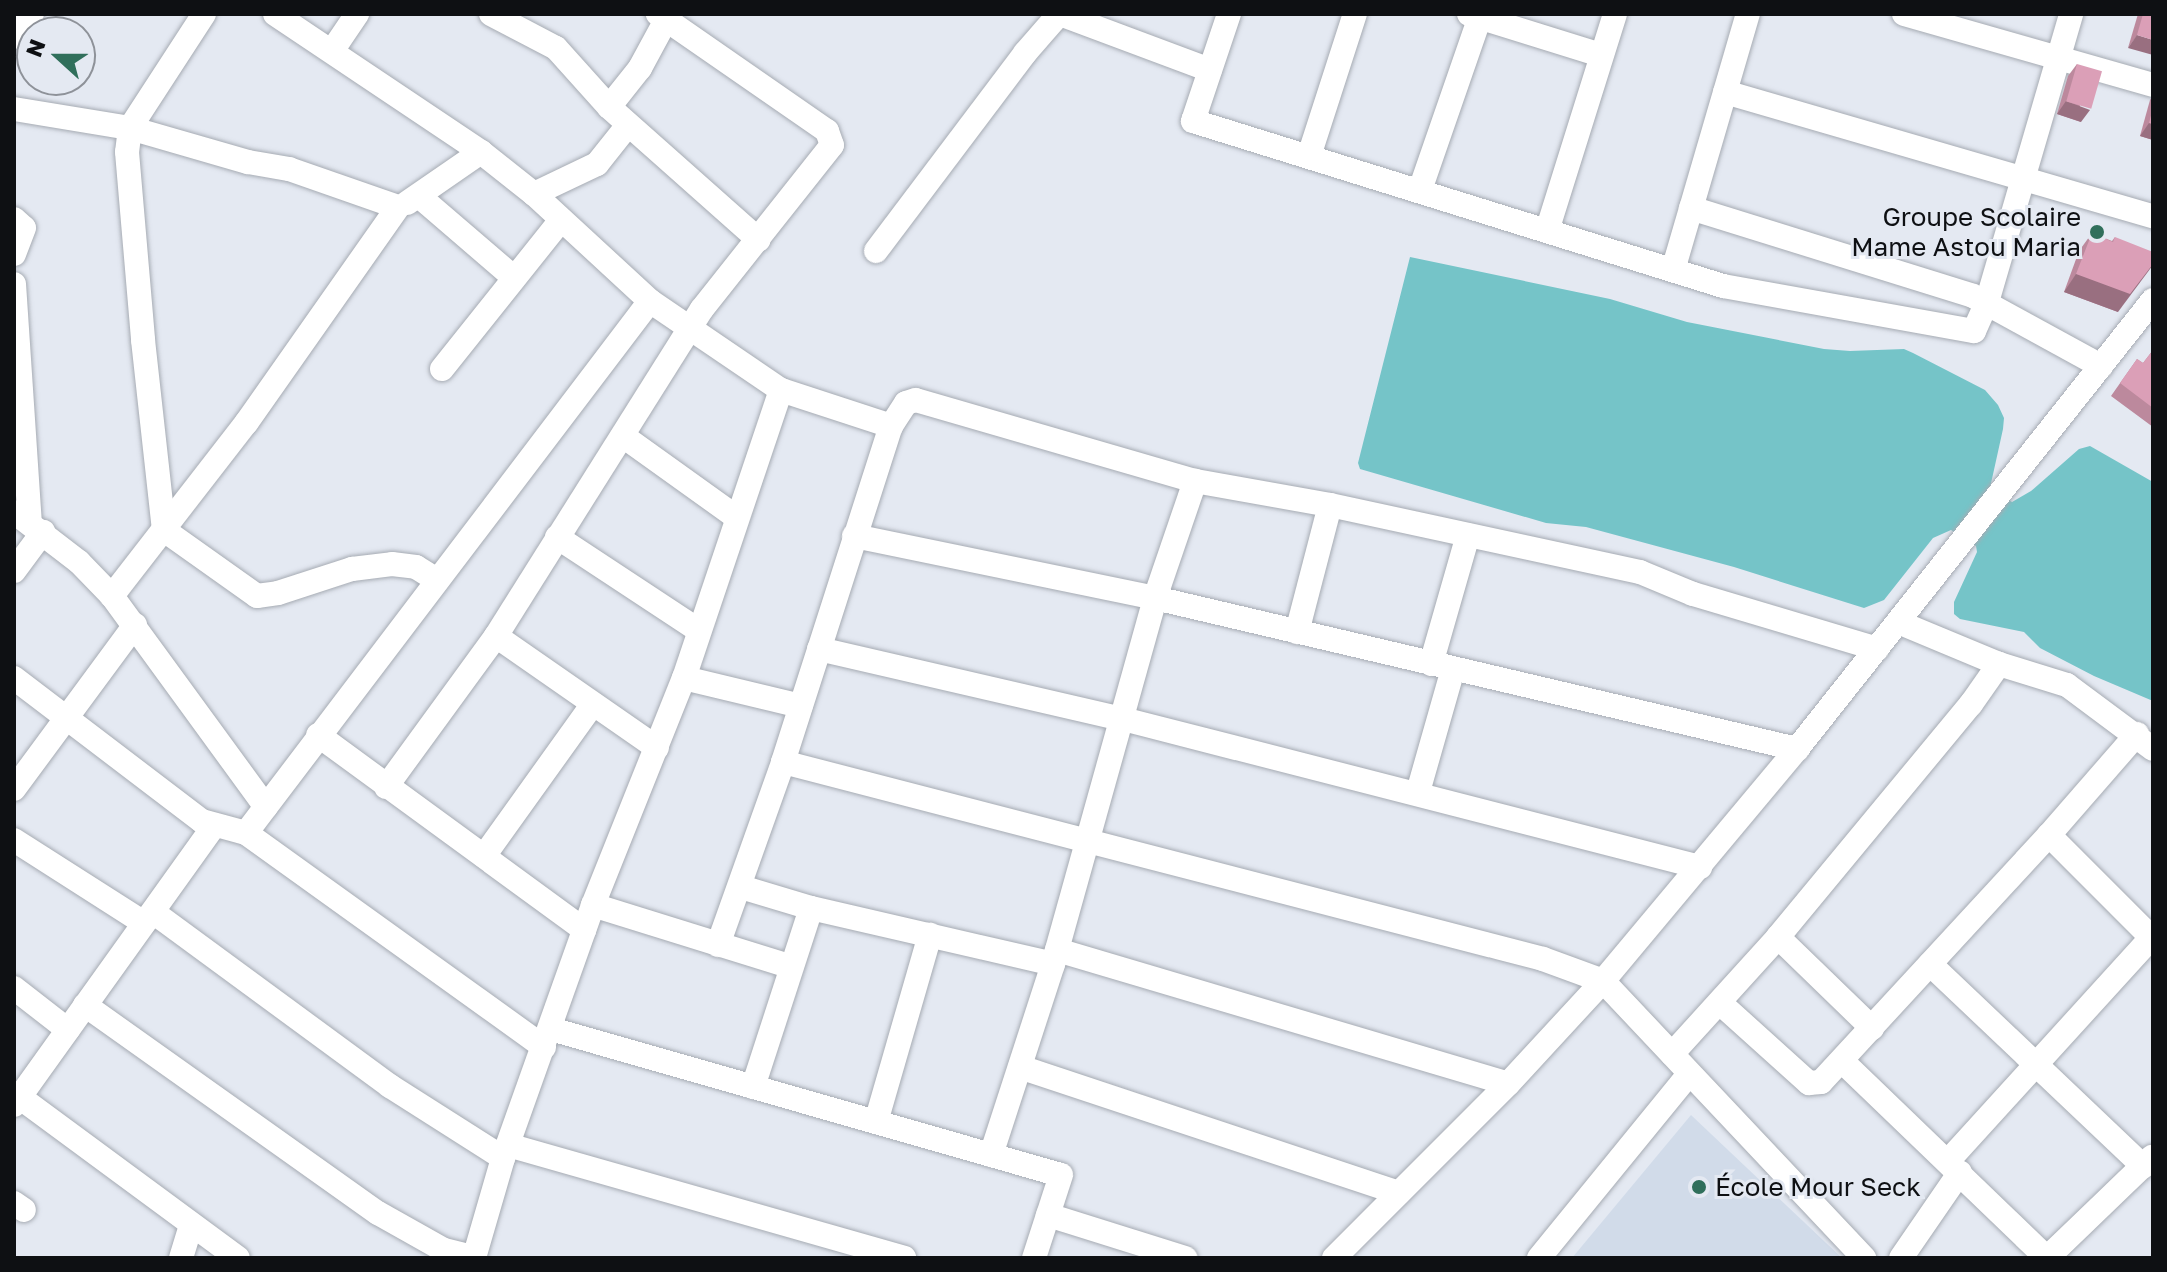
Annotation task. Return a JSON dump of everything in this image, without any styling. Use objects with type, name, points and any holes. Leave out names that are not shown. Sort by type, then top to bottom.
[{"type":"street","points":[[14,37],[32,14]]},
{"type":"street","points":[[204,14],[130,128],[129,184],[164,530],[257,596],[278,593],[352,569],[392,564],[416,567],[437,580]]},
{"type":"street","points":[[275,14],[481,152],[534,194],[650,301],[781,390],[891,426]]},
{"type":"street","points":[[332,51],[357,14]]},
{"type":"street","points":[[491,14],[556,48],[628,125],[759,240]]},
{"type":"street","points":[[876,251],[1025,53],[1060,14],[1210,70]]},
{"type":"street","points":[[1229,14],[1193,121],[1749,291],[1970,331],[1976,330],[1987,302],[2071,14]]},
{"type":"street","points":[[1309,156],[1355,14]]},
{"type":"street","points":[[1547,231],[1615,14]]},
{"type":"street","points":[[1673,270],[1748,14]]},
{"type":"street","points":[[1904,14],[2153,85]]},
{"type":"street","points":[[1420,190],[1476,15],[1601,55]]},
{"type":"street","points":[[386,787],[496,636],[690,328],[829,150],[831,139],[827,131],[662,17],[640,68],[609,107]]},
{"type":"street","points":[[1725,92],[2153,216]]},
{"type":"street","points":[[14,109],[130,128],[248,162],[289,169],[409,202],[513,277]]},
{"type":"street","points":[[534,194],[597,164],[628,125]]},
{"type":"street","points":[[112,596],[246,423],[409,202],[481,152]]},
{"type":"street","points":[[1691,208],[1987,302],[2101,366]]},
{"type":"street","points":[[14,219],[24,228],[14,254]]},
{"type":"street","points":[[442,369],[561,220]]},
{"type":"street","points":[[14,284],[29,522],[14,571]]},
{"type":"street","points":[[1334,1258],[1508,1084],[1603,981],[1797,749],[2004,492],[2153,300]]},
{"type":"street","points":[[246,833],[650,301]]},
{"type":"street","points":[[85,1005],[378,1213],[444,1250],[474,1258],[506,1151],[584,930],[684,678],[781,390]]},
{"type":"street","points":[[718,945],[783,762],[891,426],[906,403],[916,400],[1195,481],[1330,505],[1640,572],[1693,594],[1877,649]]},
{"type":"street","points":[[623,436],[736,517]]},
{"type":"street","points":[[991,1155],[1055,957],[1155,598],[1195,481]]},
{"type":"street","points":[[1297,632],[1330,505]]},
{"type":"street","points":[[29,522],[112,596],[266,807]]},
{"type":"street","points":[[1418,792],[1468,535]]},
{"type":"street","points":[[854,536],[1155,598],[1797,749]]},
{"type":"street","points":[[557,537],[698,630]]},
{"type":"street","points":[[1720,1003],[1809,1083],[1821,1082],[2049,835],[2145,742],[2067,685],[1999,664],[1898,622]]},
{"type":"street","points":[[14,789],[135,625]]},
{"type":"street","points":[[496,636],[657,748]]},
{"type":"street","points":[[819,649],[1123,719],[1418,792],[1700,867]]},
{"type":"street","points":[[1672,1054],[1778,937],[1971,704],[1999,664]]},
{"type":"street","points":[[14,678],[213,827],[246,833],[548,1038],[753,1087],[1061,1175],[1034,1258]]},
{"type":"street","points":[[684,678],[801,706]]},
{"type":"street","points":[[484,856],[593,704]]},
{"type":"street","points":[[318,735],[584,930]]},
{"type":"street","points":[[783,762],[1543,959],[1603,981],[1864,1258]]},
{"type":"street","points":[[213,827],[16,1098],[238,1258]]},
{"type":"street","points":[[1901,1258],[1954,1166],[2038,1065],[2153,938],[2049,835]]},
{"type":"street","points":[[14,840],[148,917],[390,1086],[506,1151],[904,1258]]},
{"type":"street","points":[[741,887],[811,908],[930,935],[1055,957],[1508,1084]]},
{"type":"street","points":[[593,905],[789,966]]},
{"type":"street","points":[[753,1087],[789,966],[811,908]]},
{"type":"street","points":[[876,1122],[930,935]]},
{"type":"street","points":[[1778,937],[1872,1028]]},
{"type":"street","points":[[1842,1061],[2047,1258],[2148,1162],[1930,964]]},
{"type":"street","points":[[14,988],[68,1030]]},
{"type":"street","points":[[1020,1067],[1399,1193]]},
{"type":"street","points":[[1539,1258],[1689,1074]]},
{"type":"street","points":[[1048,1215],[1180,1257]]},
{"type":"street","points":[[181,1258],[191,1225]]},
{"type":"shaded area","name":"École Mour Seck","points":[[1691,1115],[1842,1258],[1572,1258]]},
{"type":"water","points":[[1410,257],[1610,299],[1687,322],[1824,349],[1904,349],[1985,390],[1998,405],[2004,418],[2003,429],[1990,488],[2012,502],[2031,491],[2079,449],[2090,446],[2153,482],[2153,701],[2094,676],[2040,648],[2024,632],[1960,619],[1954,614],[1954,602],[1977,552],[1976,546],[1951,530],[1933,538],[1884,600],[1864,608],[1734,567],[1586,527],[1546,523],[1360,469],[1358,463]]},
{"type":"building","points":[[2143,14],[2153,14],[2153,40],[2137,35]]},
{"type":"building","points":[[2077,64],[2102,71],[2091,109],[2066,101]]},
{"type":"building","points":[[2092,233],[2113,242],[2115,237],[2153,252],[2153,264],[2130,294],[2076,274]]},
{"type":"building","points":[[2153,350],[2153,408],[2120,383],[2137,359],[2143,363]]},
{"type":"place","name":"Groupe Scolaire Mame Astou Maria","points":[[2097,232]]},
{"type":"place","name":"École Mour Seck","points":[[1699,1187]]}]
